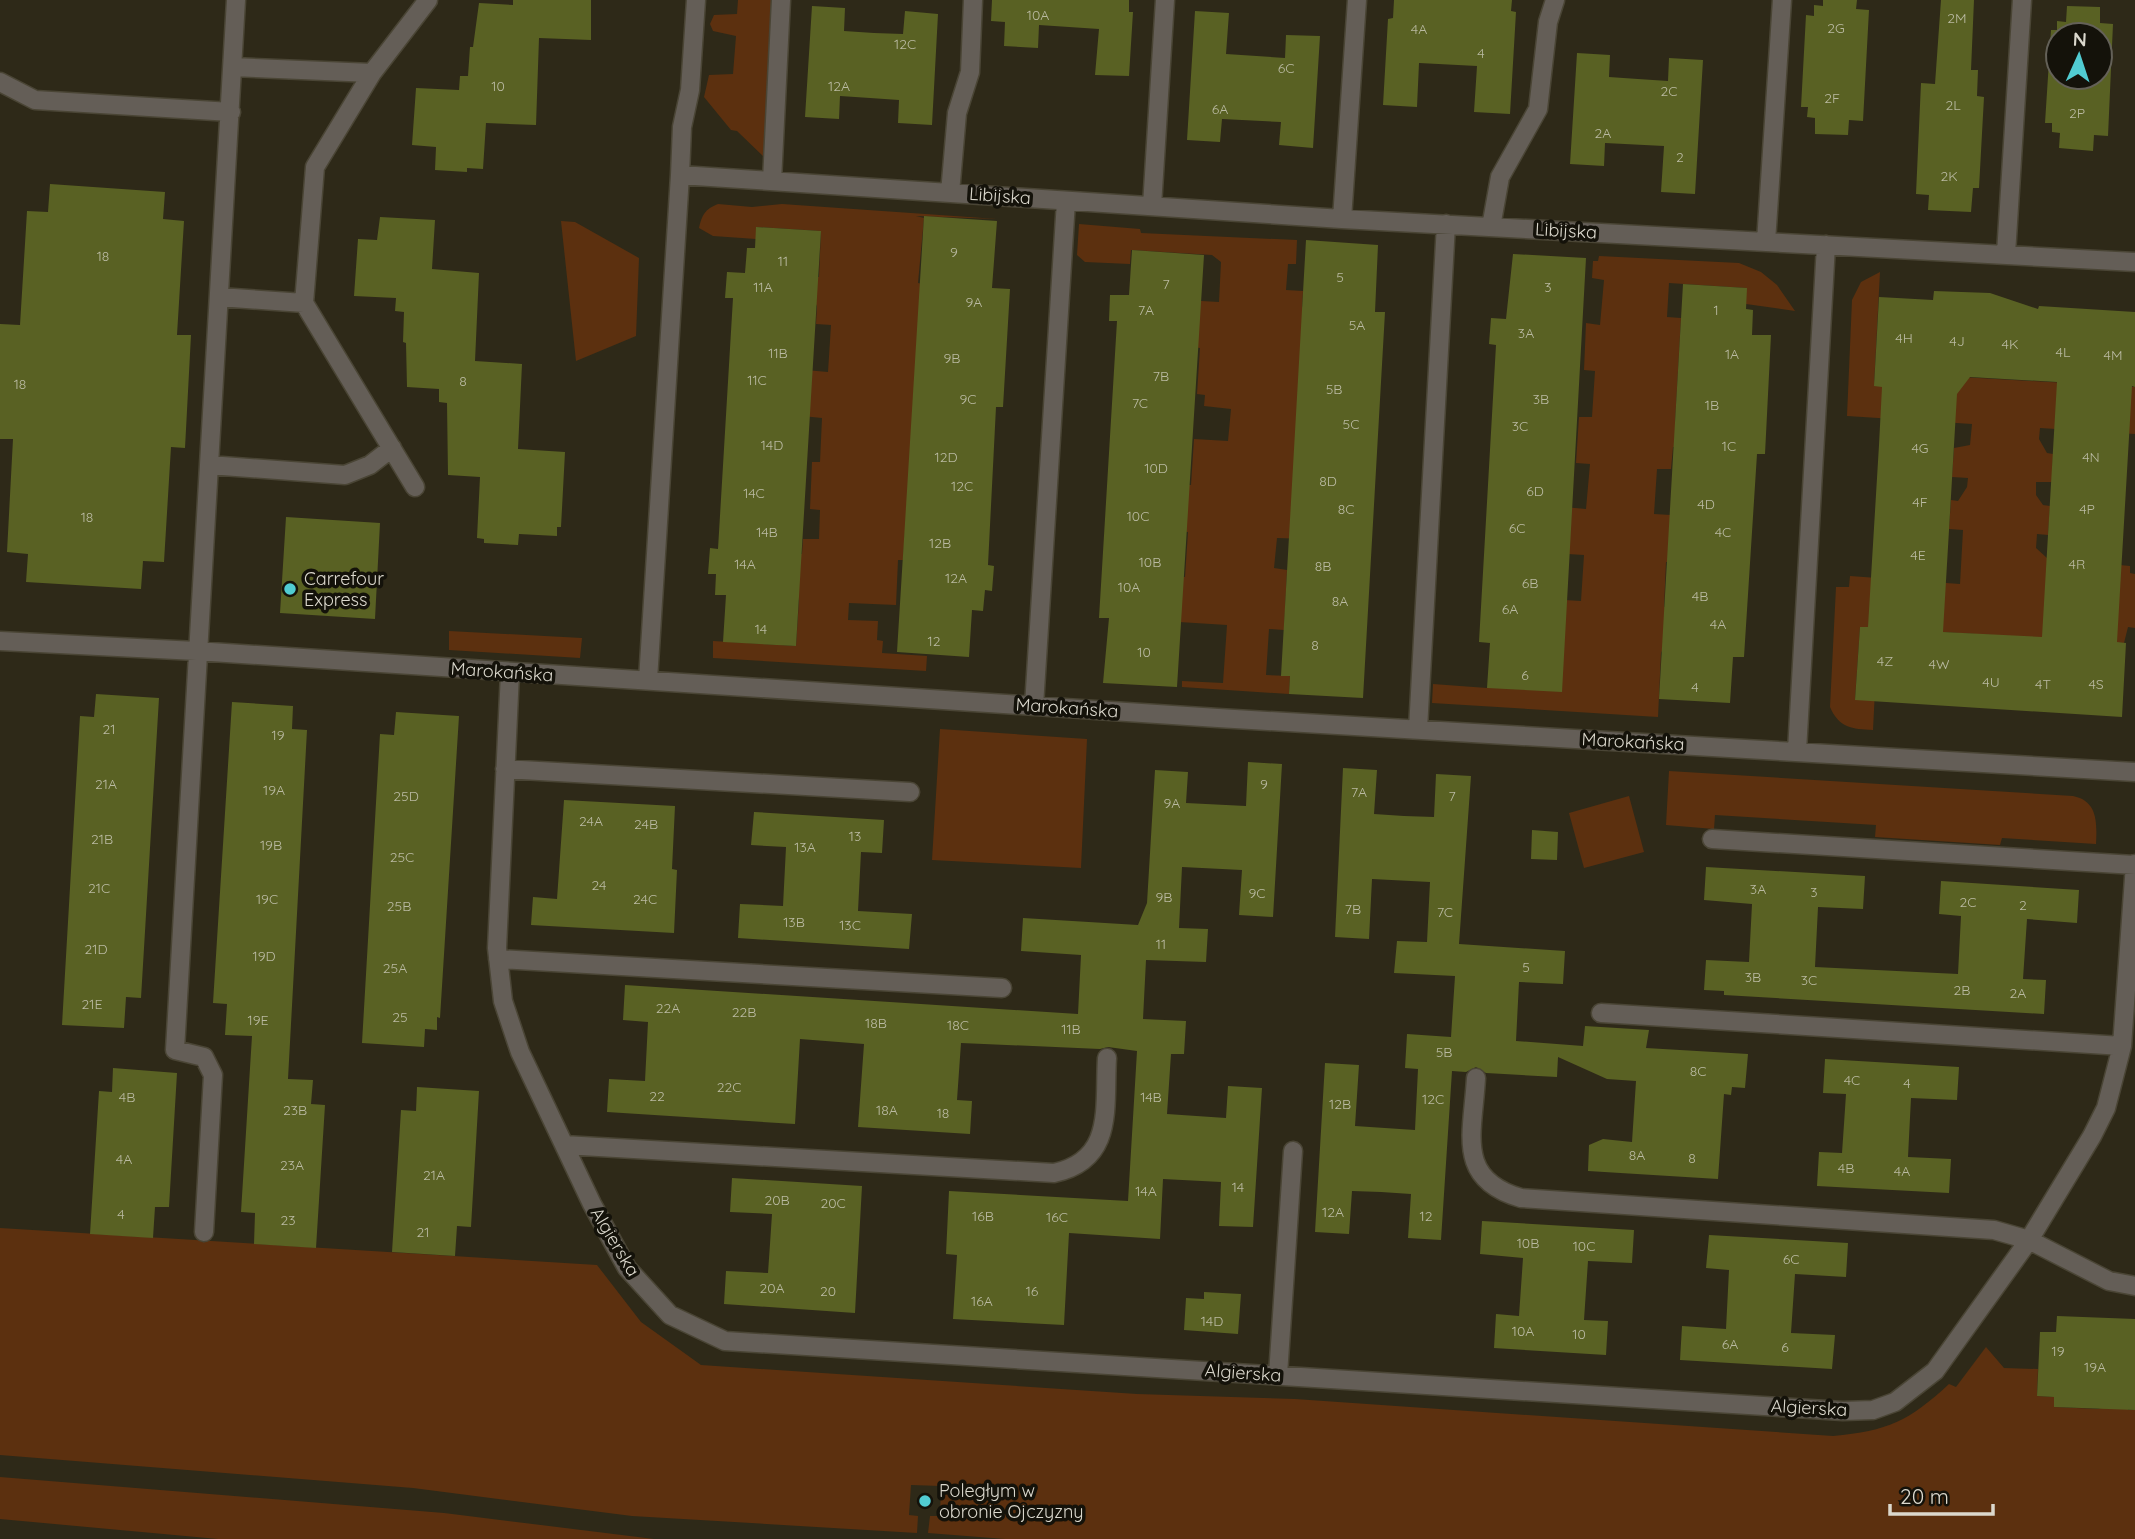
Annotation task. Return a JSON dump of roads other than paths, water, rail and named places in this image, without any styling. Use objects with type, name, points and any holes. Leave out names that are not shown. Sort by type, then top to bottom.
[{"type":"street","points":[[204,1232],[213,1075],[204,1057],[175,1050],[196,651],[236,0]]},
{"type":"street","points":[[415,487],[304,303],[315,167],[372,73],[428,0]]},
{"type":"street","points":[[648,680],[682,127],[690,90],[696,0]]},
{"type":"street","points":[[772,181],[781,0]]},
{"type":"street","points":[[950,193],[957,113],[970,72],[974,0]]},
{"type":"street","points":[[1152,206],[1165,0]]},
{"type":"street","points":[[1342,219],[1357,0]]},
{"type":"street","points":[[1491,226],[1500,177],[1538,109],[1548,22],[1555,0]]},
{"type":"street","points":[[1766,242],[1782,0]]},
{"type":"street","points":[[2006,254],[2022,0]]},
{"type":"street","points":[[233,67],[372,73]]},
{"type":"street","points":[[0,82],[24,97],[35,100],[231,112]]},
{"type":"street","name":"Libijska","points":[[680,175],[1342,219],[2135,262]]},
{"type":"street","points":[[1034,706],[1066,201]]},
{"type":"street","points":[[1418,729],[1446,224]]},
{"type":"street","points":[[1797,751],[1826,245]]},
{"type":"street","points":[[219,297],[304,303]]},
{"type":"street","points":[[209,465],[345,475],[370,465],[392,448]]},
{"type":"street","name":"Marokańska","points":[[0,641],[2135,772]]},
{"type":"street","name":"Algierska","points":[[510,673],[498,959],[503,1001],[520,1052],[627,1268],[645,1291],[670,1315],[725,1341],[1843,1411],[1873,1410],[1895,1402],[1935,1371],[2029,1240],[2106,1108],[2122,1046],[2135,864]]},
{"type":"street","points":[[505,769],[910,792]]},
{"type":"street","points":[[1712,839],[2135,864]]},
{"type":"street","points":[[498,959],[1002,988]]},
{"type":"street","points":[[1601,1013],[2122,1046]]},
{"type":"street","points":[[564,1145],[1054,1173],[1069,1170],[1085,1160],[1096,1148],[1103,1129],[1107,1058]]},
{"type":"street","points":[[1476,1078],[1473,1163],[1489,1184],[1507,1194],[1521,1198],[1994,1230],[2029,1240],[2109,1282],[2135,1286]]},
{"type":"street","points":[[1278,1375],[1293,1151]]},
{"type":"place","name":"Carrefour Express","points":[[290,589]]},
{"type":"place","name":"Poległym w obronie Ojczyzny","points":[[925,1501]]}]
